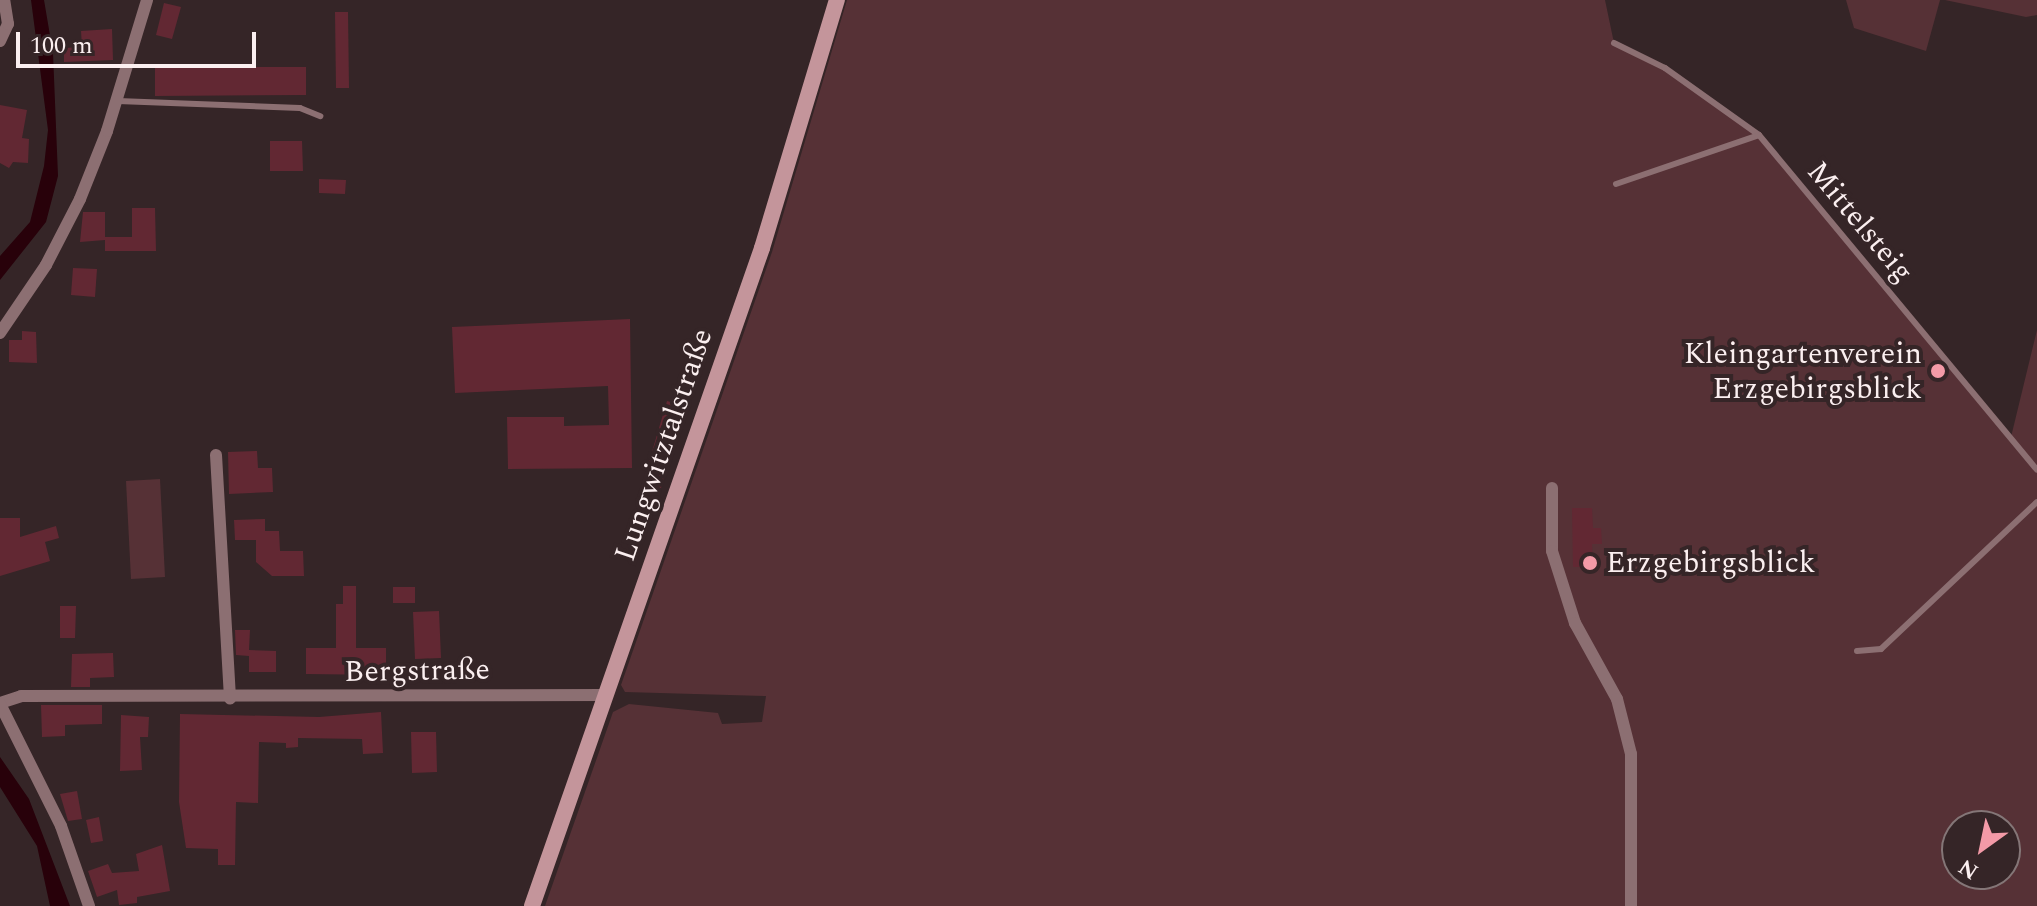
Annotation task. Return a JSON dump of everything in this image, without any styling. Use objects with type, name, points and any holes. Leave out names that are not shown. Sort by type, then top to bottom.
[{"type":"main road","name":"Lungwitztalstraße","points":[[532,906],[762,248],[837,0]]},
{"type":"street","points":[[0,41],[8,24],[4,0]]},
{"type":"street","points":[[0,333],[46,265],[80,199],[118,101],[147,0]]},
{"type":"street","points":[[216,455],[230,699]]},
{"type":"street","points":[[1552,488],[1552,551],[1575,623],[1617,699],[1631,754],[1631,906]]},
{"type":"street","name":"Bergstraße","points":[[0,704],[21,696],[230,699],[606,695]]},
{"type":"street","points":[[0,704],[61,826],[89,906]]},
{"type":"lane","name":"Mittelsteig","points":[[1614,43],[1665,68],[1759,135],[2037,470]]},
{"type":"lane","points":[[118,101],[300,108],[320,116]]},
{"type":"lane","points":[[1616,184],[1759,135]]},
{"type":"lane","points":[[1857,651],[1881,649],[2037,502]]},
{"type":"shaded area","points":[[31,0],[44,0],[53,53],[58,176],[46,222],[0,280],[0,256],[30,222],[44,166],[48,130]]},
{"type":"shaded area","points":[[847,0],[1605,0],[1614,43],[1665,68],[1759,135],[2011,437],[2037,330],[2037,906],[545,906],[613,712],[629,704],[718,713],[722,724],[762,722],[766,696],[625,692],[621,685],[772,252]]},
{"type":"shaded area","points":[[1846,0],[1940,0],[1926,51],[1854,28]]},
{"type":"shaded area","points":[[1945,0],[2037,0],[2037,15],[2026,17]]},
{"type":"shaded area","points":[[160,479],[165,577],[131,579],[126,481]]},
{"type":"shaded area","points":[[0,757],[29,799],[70,906],[50,906],[37,846],[0,787]]},
{"type":"building","points":[[164,3],[181,7],[172,39],[156,35]]},
{"type":"building","points":[[335,12],[348,12],[349,88],[336,88]]},
{"type":"building","points":[[112,29],[113,60],[64,62],[64,48],[82,47],[81,31]]},
{"type":"building","points":[[155,67],[306,67],[306,95],[155,96]]},
{"type":"building","points":[[0,105],[27,110],[22,138],[29,139],[28,163],[13,162],[9,168],[0,163]]},
{"type":"building","points":[[270,141],[302,141],[303,171],[270,171]]},
{"type":"building","points":[[319,179],[346,180],[345,194],[319,193]]},
{"type":"building","points":[[132,208],[155,208],[156,251],[105,251],[105,240],[80,242],[83,212],[105,212],[105,237],[132,237]]},
{"type":"building","points":[[73,268],[97,269],[95,297],[71,295]]},
{"type":"building","points":[[630,319],[632,468],[508,469],[507,417],[564,417],[564,426],[609,425],[608,386],[455,393],[452,327]]},
{"type":"building","points":[[22,331],[36,332],[37,363],[9,362],[9,340],[22,340]]},
{"type":"building","points":[[667,401],[686,406],[661,488],[643,482]]},
{"type":"building","points":[[257,451],[258,468],[272,468],[273,492],[229,494],[228,452]]},
{"type":"building","points":[[1572,508],[1592,508],[1593,528],[1601,528],[1602,544],[1592,544],[1593,567],[1573,567]]},
{"type":"building","points":[[0,518],[20,518],[20,537],[56,526],[59,538],[45,542],[50,561],[0,576]]},
{"type":"building","points":[[265,519],[265,531],[279,531],[280,551],[303,551],[304,576],[272,576],[256,562],[256,540],[235,540],[234,520]]},
{"type":"building","points":[[343,586],[356,586],[356,648],[386,648],[386,675],[306,674],[306,648],[336,648],[336,604],[343,604]]},
{"type":"building","points":[[393,587],[415,587],[415,603],[393,603]]},
{"type":"building","points":[[60,606],[76,606],[75,638],[60,638]]},
{"type":"building","points":[[439,611],[441,658],[415,659],[413,612]]},
{"type":"building","points":[[235,630],[250,630],[249,650],[276,651],[276,672],[249,672],[249,656],[236,655]]},
{"type":"building","points":[[113,653],[114,677],[90,678],[90,687],[71,687],[72,654]]},
{"type":"building","points":[[41,705],[102,705],[102,724],[65,725],[65,736],[42,737]]},
{"type":"building","points":[[381,712],[383,753],[363,754],[362,739],[298,738],[298,747],[286,748],[286,743],[259,742],[258,803],[236,802],[235,865],[218,865],[218,849],[186,848],[179,802],[180,714],[319,717]]},
{"type":"building","points":[[121,715],[149,717],[148,737],[140,737],[142,770],[120,771]]},
{"type":"building","points":[[411,732],[436,732],[437,772],[412,773]]},
{"type":"building","points":[[77,791],[82,819],[68,821],[60,794]]},
{"type":"building","points":[[99,817],[103,841],[91,843],[86,820]]},
{"type":"building","points":[[162,845],[170,891],[137,897],[137,903],[119,905],[117,890],[97,897],[88,871],[108,864],[112,873],[139,871],[136,854]]},
{"type":"place","name":"Kleingartenverein Erzgebirgsblick","points":[[1938,371]]},
{"type":"place","name":"Erzgebirgsblick","points":[[1590,563]]}]
